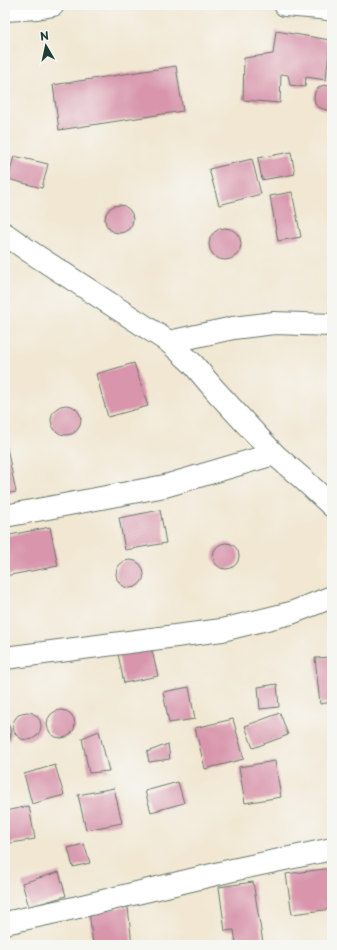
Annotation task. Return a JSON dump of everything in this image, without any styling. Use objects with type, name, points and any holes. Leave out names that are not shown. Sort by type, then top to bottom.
[{"type":"street","points":[[5,10],[37,8],[53,5]]},
{"type":"street","points":[[285,5],[332,10]]},
{"type":"street","points":[[5,234],[169,342],[193,364],[274,454],[332,506]]},
{"type":"street","points":[[169,342],[233,328],[274,323],[332,325]]},
{"type":"street","points":[[5,516],[166,486],[274,454]]},
{"type":"street","points":[[5,658],[222,630],[291,614],[332,597]]},
{"type":"street","points":[[5,924],[238,869],[332,849]]},
{"type":"building","points":[[276,31],[330,40],[326,80],[306,77],[305,87],[290,85],[288,75],[281,74],[280,103],[243,100],[244,58],[273,54]]},
{"type":"building","points":[[176,66],[183,111],[59,130],[53,85]]},
{"type":"building","points":[[325,85],[332,87],[332,109],[326,110],[315,104],[314,97],[317,89]]},
{"type":"building","points":[[332,138],[332,151],[331,151],[329,139]]},
{"type":"building","points":[[291,152],[295,174],[262,180],[258,158]]},
{"type":"building","points":[[14,156],[48,164],[42,188],[8,179]]},
{"type":"building","points":[[252,159],[261,194],[219,205],[209,169]]},
{"type":"building","points":[[292,192],[301,237],[278,241],[270,196]]},
{"type":"building","points":[[119,205],[129,209],[133,219],[129,229],[119,233],[109,229],[105,219],[109,209]]},
{"type":"building","points":[[225,228],[231,229],[238,235],[241,244],[240,250],[234,257],[225,260],[219,259],[212,253],[209,244],[210,238],[216,231]]},
{"type":"building","points":[[134,363],[148,406],[108,417],[96,374]]},
{"type":"building","points":[[66,405],[77,409],[81,420],[77,431],[66,435],[55,431],[51,420],[55,409]]},
{"type":"building","points":[[5,443],[16,492],[5,494]]},
{"type":"building","points":[[160,510],[166,543],[125,550],[119,518]]},
{"type":"building","points":[[50,527],[58,566],[5,576],[5,536]]},
{"type":"building","points":[[226,543],[235,547],[239,556],[235,565],[226,569],[217,565],[213,556],[217,547]]},
{"type":"building","points":[[130,560],[140,564],[144,574],[140,584],[130,588],[120,584],[116,574],[120,564]]},
{"type":"building","points":[[151,647],[158,676],[124,683],[118,654]]},
{"type":"building","points":[[332,657],[332,702],[320,704],[315,658]]},
{"type":"building","points":[[277,684],[279,707],[260,709],[258,687]]},
{"type":"building","points":[[189,687],[195,719],[169,723],[163,692]]},
{"type":"building","points":[[61,710],[71,714],[75,724],[71,734],[61,738],[51,734],[47,724],[51,714]]},
{"type":"building","points":[[27,712],[37,716],[41,726],[37,736],[27,740],[17,736],[13,726],[17,716]]},
{"type":"building","points":[[280,713],[288,735],[253,748],[245,726]]},
{"type":"building","points":[[233,719],[244,759],[205,769],[195,728]]},
{"type":"building","points":[[5,720],[11,733],[10,739],[5,746]]},
{"type":"building","points":[[99,731],[109,771],[89,773],[82,738]]},
{"type":"building","points":[[168,744],[170,759],[149,762],[147,752]]},
{"type":"building","points":[[275,761],[281,797],[245,803],[239,767]]},
{"type":"building","points":[[55,765],[64,795],[32,804],[24,774]]},
{"type":"building","points":[[178,782],[184,803],[151,812],[145,791]]},
{"type":"building","points":[[114,788],[122,823],[86,830],[78,795]]},
{"type":"building","points":[[29,806],[35,839],[5,844],[5,811]]},
{"type":"building","points":[[84,844],[90,863],[73,867],[68,848]]},
{"type":"building","points":[[332,868],[332,909],[292,914],[286,874]]},
{"type":"building","points":[[59,872],[66,896],[29,907],[22,883]]},
{"type":"building","points":[[253,882],[263,943],[236,945],[234,930],[225,931],[219,887]]},
{"type":"building","points":[[128,907],[132,945],[93,945],[89,911]]}]
